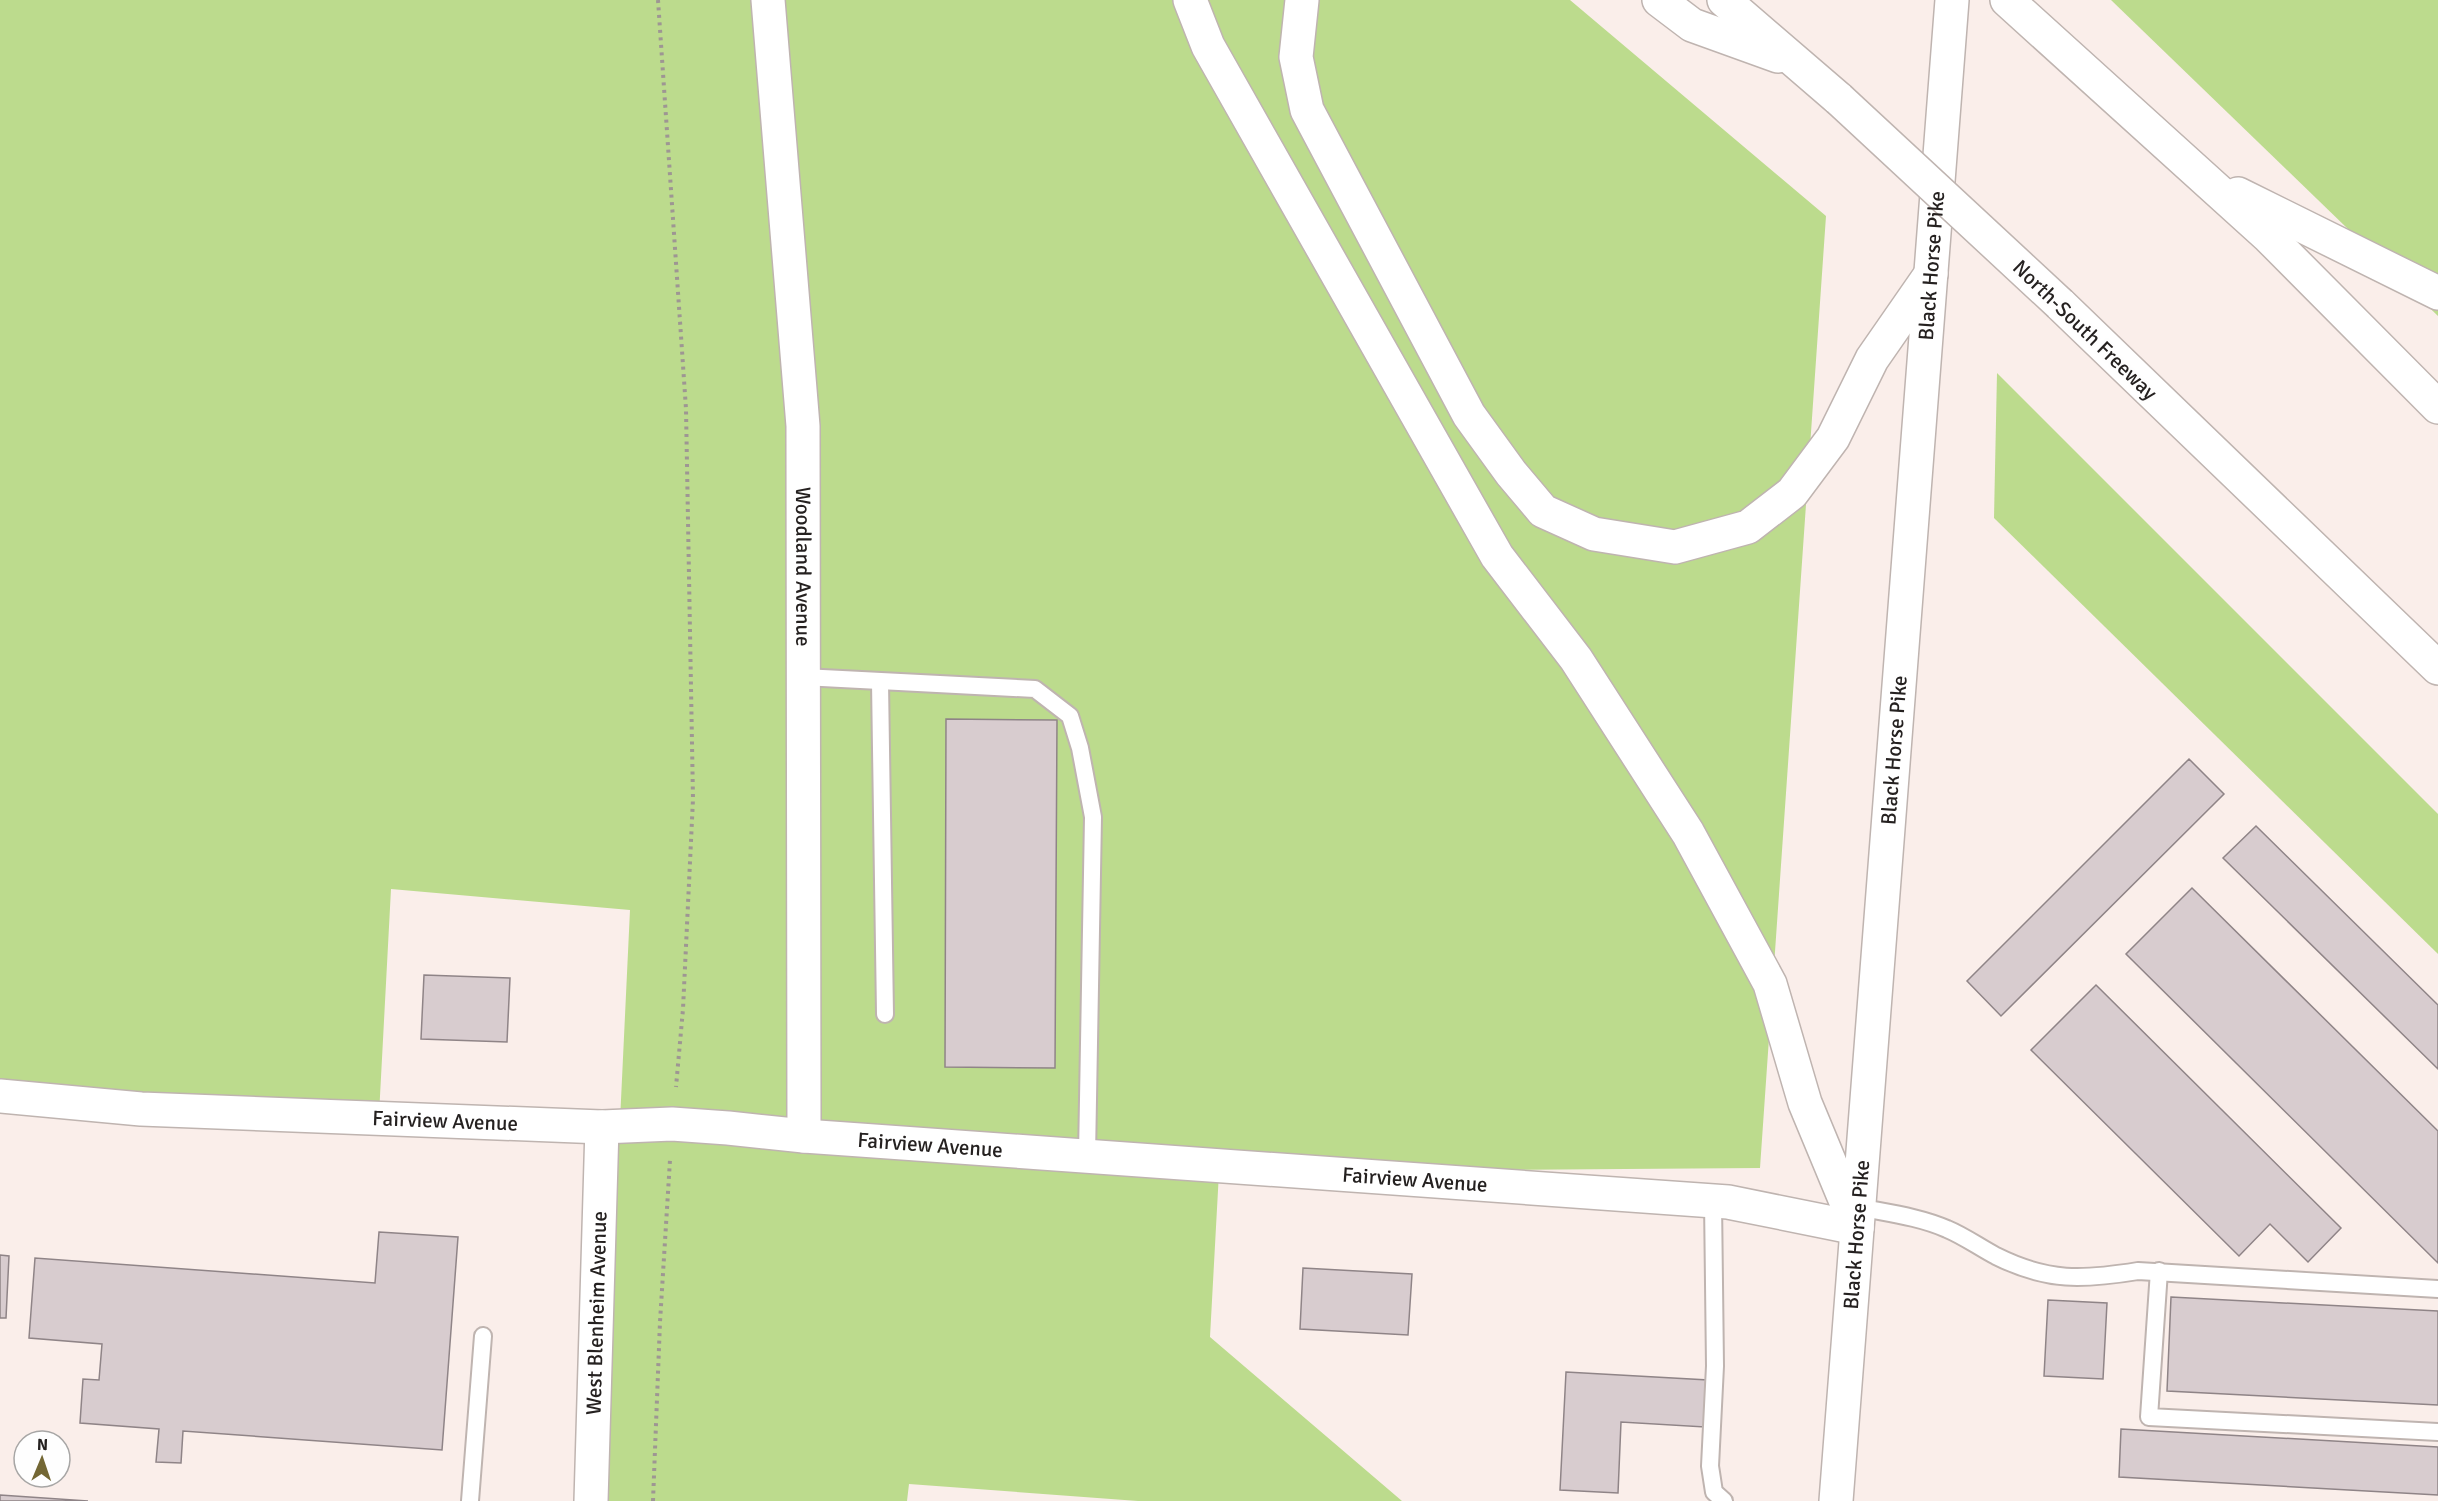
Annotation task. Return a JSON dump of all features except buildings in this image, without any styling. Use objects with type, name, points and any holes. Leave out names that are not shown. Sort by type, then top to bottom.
[{"type":"main road","name":"Woodland Avenue","points":[[768,0],[803,426],[804,1136]]},
{"type":"main road","points":[[1190,0],[1208,46],[1497,556],[1576,659],[1688,833],[1770,984],[1805,1102],[1857,1218]]},
{"type":"main road","points":[[1302,0],[1296,57],[1307,110],[1469,415],[1511,473],[1544,511],[1594,534],[1675,547],[1748,527],[1792,493],[1833,438],[1872,359],[1931,273]]},
{"type":"main road","points":[[1659,0],[1692,25],[1794,62]]},
{"type":"main road","name":"North-South Freeway","points":[[1724,0],[1839,99],[2060,304],[2438,668]]},
{"type":"main road","name":"Black Horse Pike","points":[[1836,1501],[1952,0]]},
{"type":"main road","points":[[2007,0],[2269,237],[2438,407]]},
{"type":"main road","points":[[2201,176],[2438,292]]},
{"type":"main road","name":"Fairview Avenue","points":[[0,1095],[141,1109],[602,1126],[672,1124],[804,1136],[1713,1201],[1857,1218]]},
{"type":"main road","name":"West Blenheim Avenue","points":[[591,1501],[602,1126]]},
{"type":"lane","points":[[803,676],[1035,689],[1070,716],[1080,748],[1093,817],[1087,1156]]},
{"type":"lane","points":[[880,682],[885,1014]]},
{"type":"lane","points":[[1713,1201],[1715,1366],[1710,1466],[1714,1492],[1724,1501]]},
{"type":"lane","points":[[1857,1218],[1916,1219],[1948,1229],[1997,1257],[2054,1277],[2094,1278],[2138,1271],[2158,1271],[2438,1289]]},
{"type":"lane","points":[[2158,1271],[2149,1417],[2438,1432]]},
{"type":"lane","points":[[470,1501],[483,1336]]},
{"type":"path","points":[[652,1501],[660,1322],[672,1124],[683,1009],[693,799],[686,409],[658,0]]},
{"type":"green space","points":[[0,0],[1570,0],[1826,216],[1760,1168],[1219,1172],[1210,1337],[1402,1501],[1138,1501],[909,1484],[907,1501],[602,1501],[630,910],[391,889],[379,1115],[0,1084]]},
{"type":"green space","points":[[2111,0],[2438,0],[2438,316]]},
{"type":"green space","points":[[1997,373],[2438,814],[2438,954],[1994,518]]}]
